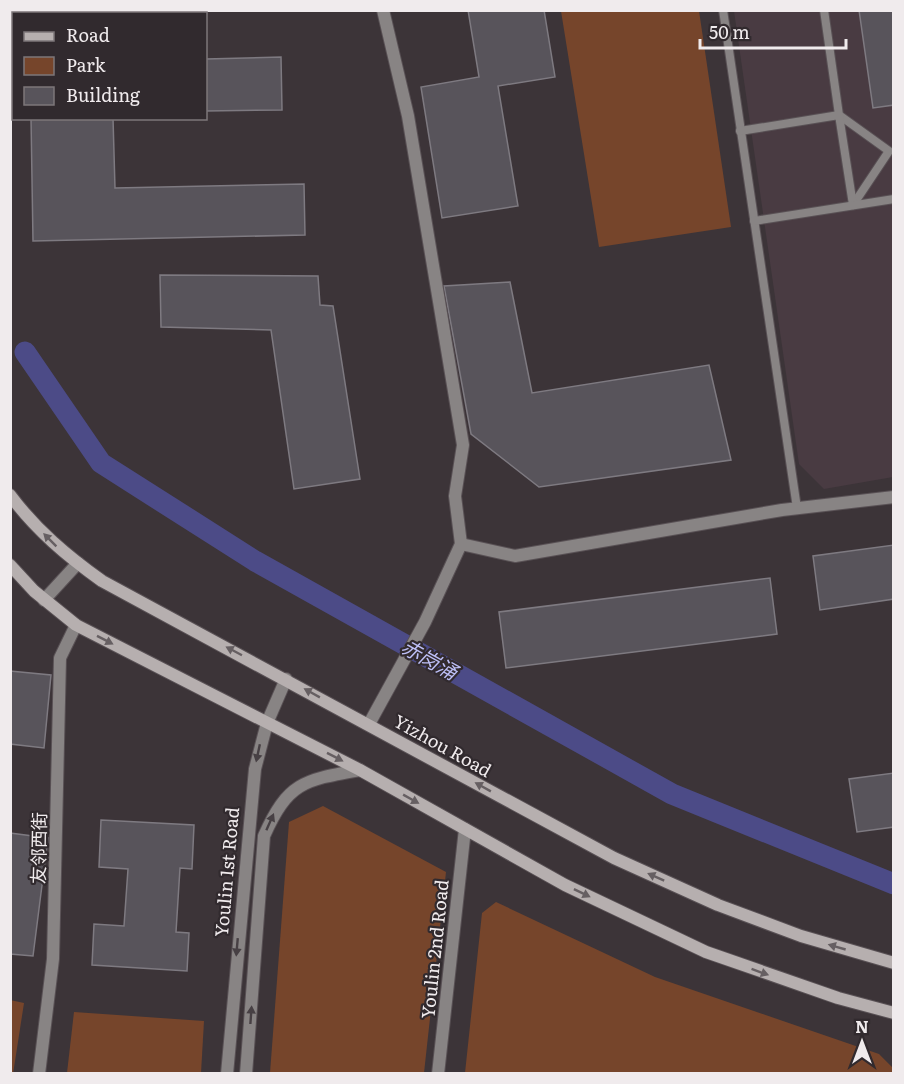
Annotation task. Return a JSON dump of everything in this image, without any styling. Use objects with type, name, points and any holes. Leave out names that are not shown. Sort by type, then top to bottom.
[{"type":"main road","name":"Yizhou Road","points":[[10,495],[26,516],[78,563],[147,607],[286,679],[614,858],[698,896],[801,936],[894,963]]},
{"type":"main road","points":[[10,565],[44,600],[76,625],[360,770],[565,885],[706,952],[838,998],[894,1013]]},
{"type":"street","points":[[369,724],[417,636],[461,544],[456,496],[463,445],[408,116],[383,10]]},
{"type":"street","points":[[461,544],[515,556],[796,508],[894,497]]},
{"type":"street","points":[[44,600],[78,563]]},
{"type":"street","name":"友邻西街","points":[[39,1074],[53,959],[60,658],[76,625]]},
{"type":"street","name":"Youlin 1st Road","points":[[227,1074],[251,796],[260,745],[286,679]]},
{"type":"street","name":"Youlin 1st Road","points":[[246,1074],[264,836],[277,807],[291,791],[313,780],[360,770]]},
{"type":"street","name":"Youlin 2nd Road","points":[[438,1074],[465,829]]},
{"type":"lane","points":[[723,10],[796,508]]},
{"type":"lane","points":[[824,10],[853,205]]},
{"type":"lane","points":[[740,131],[839,115],[891,151],[853,205]]},
{"type":"lane","points":[[754,221],[894,199]]},
{"type":"shaded area","points":[[734,11],[893,11],[893,477],[824,489],[799,464]]},
{"type":"green space","points":[[561,11],[699,11],[731,227],[599,247]]},
{"type":"green space","points":[[323,806],[446,872],[424,1073],[270,1073],[289,822]]},
{"type":"green space","points":[[496,902],[655,977],[879,1054],[893,1068],[893,1073],[465,1073],[482,913]]},
{"type":"green space","points":[[10,1000],[24,1003],[13,1074],[10,1073]]},
{"type":"green space","points":[[74,1012],[204,1021],[201,1073],[67,1073]]},
{"type":"building","points":[[468,10],[544,10],[555,77],[498,86],[518,206],[442,218],[421,87],[479,77]]},
{"type":"building","points":[[859,10],[894,10],[894,105],[873,108]]},
{"type":"building","points":[[281,57],[282,110],[207,111],[207,59]]},
{"type":"building","points":[[31,120],[113,120],[115,188],[304,184],[305,235],[33,241]]},
{"type":"building","points":[[160,275],[318,276],[320,305],[333,306],[360,479],[294,489],[271,330],[161,327]]},
{"type":"building","points":[[510,282],[532,393],[709,365],[731,460],[539,487],[471,434],[444,286]]},
{"type":"building","points":[[894,545],[894,599],[820,610],[813,556]]},
{"type":"building","points":[[770,578],[777,634],[506,668],[499,612]]},
{"type":"building","points":[[10,671],[51,675],[44,748],[10,744]]},
{"type":"building","points":[[894,773],[894,827],[857,832],[849,779]]},
{"type":"building","points":[[101,820],[194,825],[192,869],[180,868],[176,932],[189,933],[187,971],[92,965],[94,924],[124,926],[128,869],[99,867]]},
{"type":"building","points":[[10,833],[48,838],[33,956],[10,954]]},
{"type":"waterway","name":"赤岗涌","points":[[25,352],[101,463],[255,561],[672,794],[894,884]]}]
